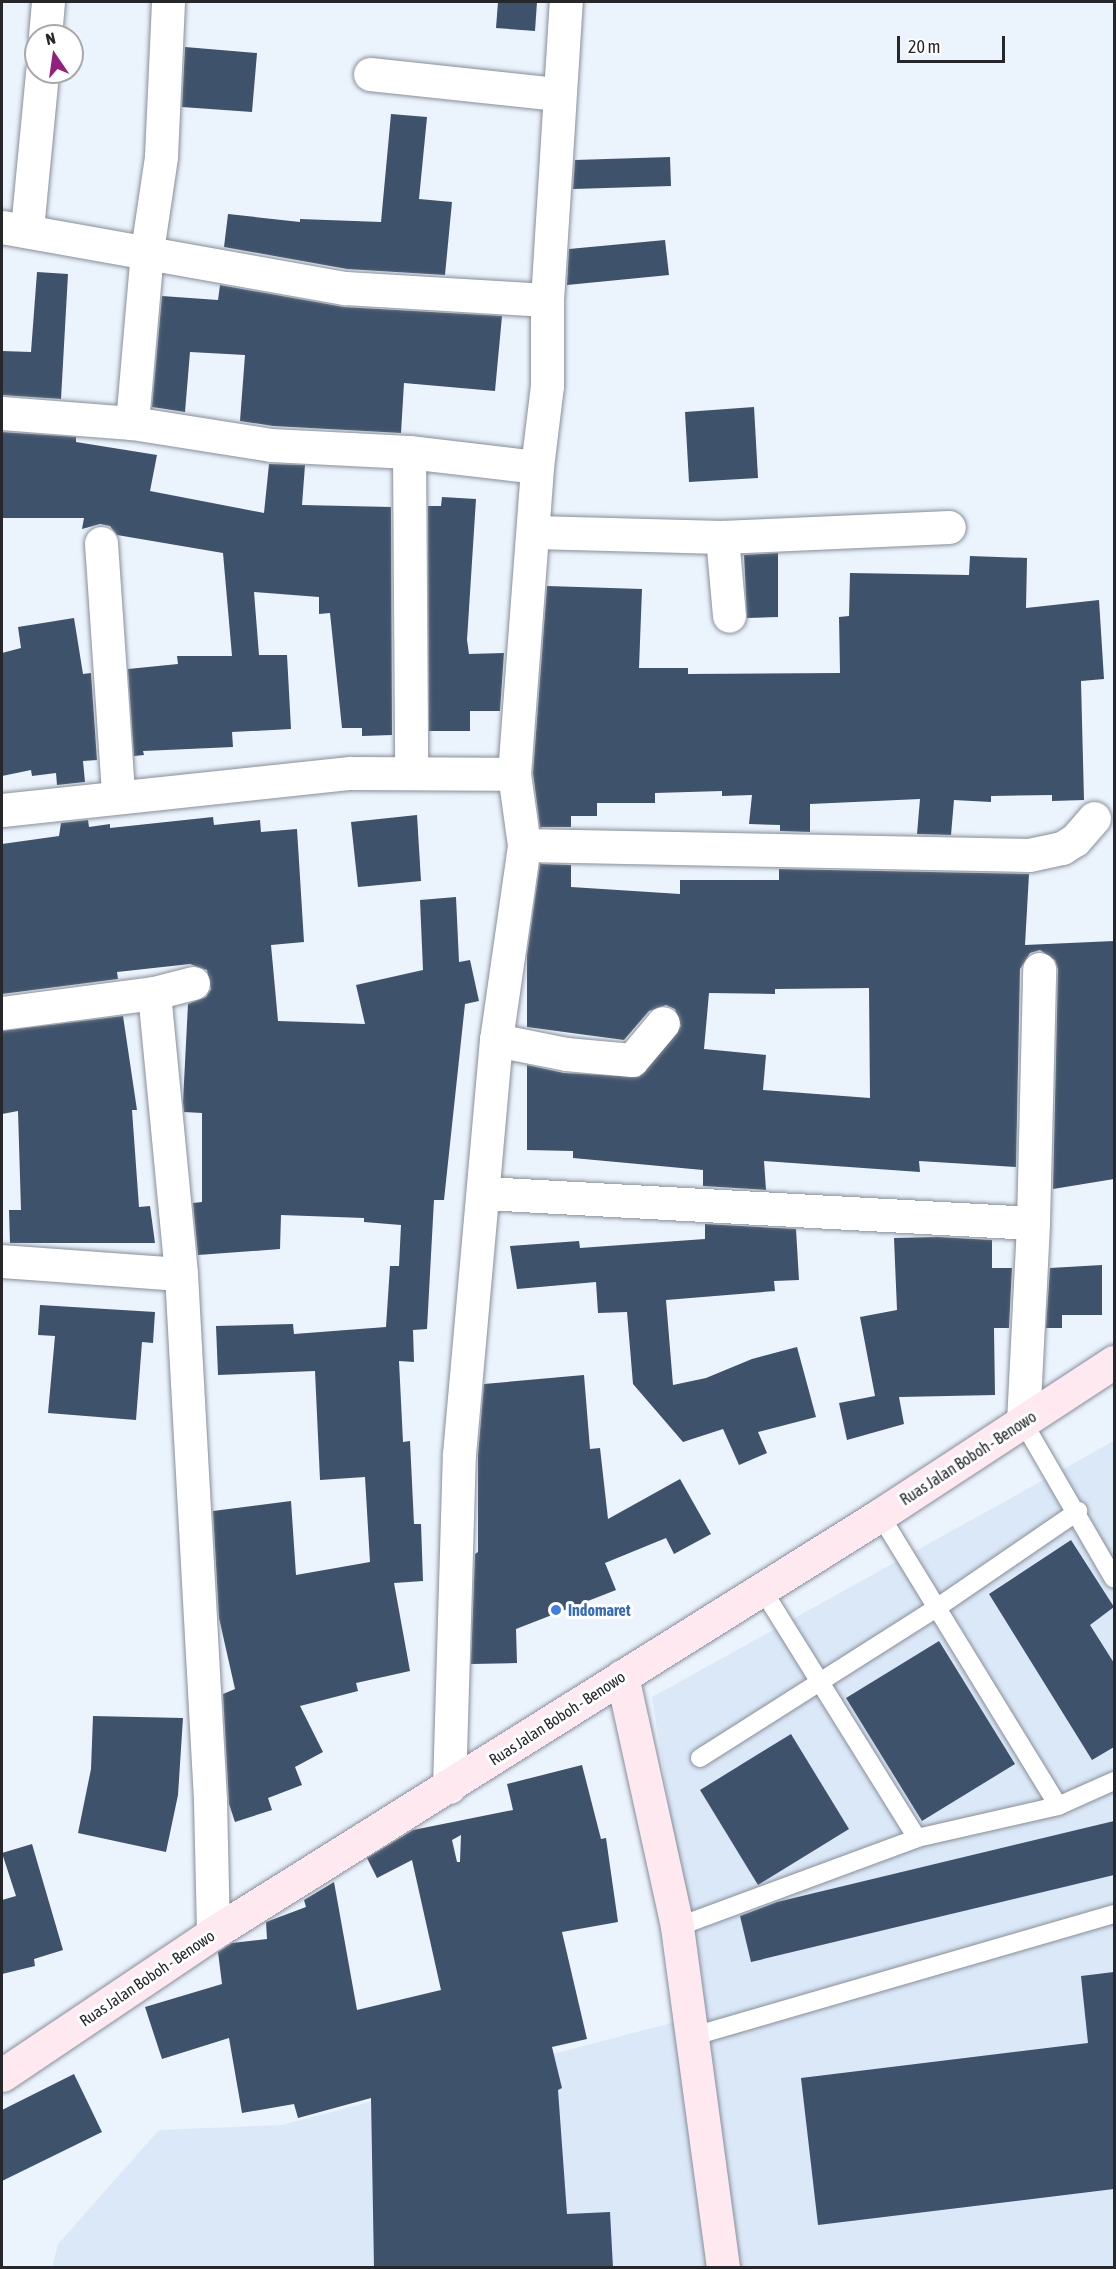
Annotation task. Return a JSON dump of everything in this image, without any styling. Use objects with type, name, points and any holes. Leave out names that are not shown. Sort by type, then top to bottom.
[{"type":"main road","name":"Ruas Jalan Boboh - Benowo","points":[[2,2075],[213,1933],[880,1515],[1114,1362]]},
{"type":"main road","points":[[622,1676],[677,1927],[694,2036],[723,2268]]},
{"type":"street","points":[[46,24],[48,2]]},
{"type":"street","points":[[132,423],[147,251],[161,157],[168,2]]},
{"type":"street","points":[[449,1787],[459,1454],[496,1041],[524,845],[514,774],[534,532],[537,467],[547,386],[547,300],[558,94],[566,2]]},
{"type":"street","points":[[370,74],[558,94]]},
{"type":"street","points":[[40,84],[14,228],[345,288],[547,300]]},
{"type":"street","points":[[2,413],[132,423],[271,445],[409,452],[537,467]]},
{"type":"street","points":[[409,452],[411,772]]},
{"type":"street","points":[[534,532],[722,537],[950,527]]},
{"type":"street","points":[[722,537],[729,616]]},
{"type":"street","points":[[101,543],[118,795]]},
{"type":"street","points":[[2,810],[118,795],[350,772],[514,774]]},
{"type":"street","points":[[524,845],[1029,855],[1062,848],[1075,840],[1094,818]]},
{"type":"street","points":[[1023,1422],[1033,1223],[1039,969]]},
{"type":"street","points":[[2,1013],[154,993],[192,983]]},
{"type":"street","points":[[154,993],[181,1274],[210,1800],[213,1933]]},
{"type":"street","points":[[496,1041],[566,1054],[632,1060],[663,1023]]},
{"type":"street","points":[[484,1193],[1033,1223]]},
{"type":"street","points":[[2,1261],[181,1274]]},
{"type":"lane","points":[[1023,1422],[1078,1511],[1114,1579]]},
{"type":"lane","points":[[700,1758],[938,1607],[1078,1511]]},
{"type":"lane","points":[[880,1515],[1058,1806]]},
{"type":"lane","points":[[762,1589],[917,1838]]},
{"type":"lane","points":[[677,1927],[917,1838],[1058,1806],[1114,1781]]},
{"type":"lane","points":[[694,2036],[1114,1914]]},
{"type":"shaded area","points":[[1114,1441],[1114,2267],[52,2268],[58,2244],[159,2130],[282,2125],[702,2015],[652,1697]]},
{"type":"building","points":[[498,2],[537,2],[535,31],[496,28]]},
{"type":"building","points":[[185,47],[257,53],[252,112],[182,107]]},
{"type":"building","points":[[391,114],[427,117],[419,199],[452,202],[445,275],[347,269],[224,247],[228,214],[300,222],[300,219],[381,222]]},
{"type":"building","points":[[670,157],[671,186],[573,189],[575,160]]},
{"type":"building","points":[[665,240],[669,275],[567,285],[569,249]]},
{"type":"building","points":[[37,272],[68,274],[61,399],[2,395],[2,351],[31,352]]},
{"type":"building","points":[[220,285],[344,307],[502,316],[495,391],[404,383],[401,433],[273,426],[240,421],[245,355],[190,352],[185,412],[152,407],[162,296],[218,300]]},
{"type":"building","points":[[754,407],[758,478],[689,482],[685,412]]},
{"type":"building","points":[[2,432],[76,437],[76,442],[157,455],[150,491],[264,513],[269,464],[305,465],[302,505],[391,507],[392,735],[362,736],[362,728],[342,728],[330,613],[319,614],[319,597],[254,592],[259,655],[287,655],[291,729],[232,732],[233,747],[143,751],[144,755],[134,756],[128,669],[178,664],[177,656],[232,656],[223,553],[117,535],[110,526],[100,524],[82,529],[84,518],[2,518]]},
{"type":"building","points":[[442,497],[476,499],[467,640],[469,654],[504,653],[500,711],[470,711],[470,731],[429,731],[428,506],[441,506]]},
{"type":"building","points":[[778,553],[778,617],[747,618],[744,555]]},
{"type":"building","points":[[970,556],[1027,558],[1026,608],[1099,600],[1104,679],[1081,681],[1084,800],[1052,801],[1052,795],[991,796],[991,802],[954,800],[951,835],[917,834],[920,799],[810,804],[810,832],[780,831],[780,825],[749,824],[752,795],[722,796],[722,791],[655,793],[655,803],[597,803],[597,816],[571,816],[571,827],[540,827],[533,773],[547,586],[642,589],[639,668],[688,668],[688,674],[840,673],[839,617],[849,616],[850,573],[969,575]]},
{"type":"building","points":[[74,618],[83,674],[91,673],[97,760],[83,761],[85,782],[57,785],[56,773],[32,776],[31,770],[2,776],[2,653],[21,648],[18,627]]},
{"type":"building","points":[[417,815],[421,881],[358,887],[351,822]]},
{"type":"building","points":[[213,817],[214,825],[260,820],[261,832],[297,829],[304,942],[271,945],[278,1021],[365,1024],[356,985],[423,970],[420,900],[456,897],[459,962],[470,960],[479,1001],[465,1004],[444,1200],[434,1200],[427,1329],[413,1330],[414,1362],[399,1361],[403,1442],[410,1441],[414,1524],[421,1524],[423,1581],[394,1583],[410,1671],[356,1683],[358,1691],[300,1706],[323,1752],[295,1767],[302,1785],[268,1798],[272,1810],[235,1822],[229,1804],[223,1694],[235,1689],[219,1618],[213,1511],[291,1501],[296,1575],[370,1562],[365,1477],[320,1480],[315,1371],[218,1375],[216,1326],[293,1324],[294,1334],[386,1327],[390,1266],[399,1266],[401,1225],[364,1222],[364,1218],[281,1215],[280,1249],[198,1255],[193,1203],[202,1202],[202,1113],[184,1112],[183,1102],[188,1004],[206,997],[211,989],[207,970],[190,964],[117,972],[118,979],[2,994],[2,844],[59,836],[61,823],[88,820],[89,827],[110,824],[110,828]]},
{"type":"building","points":[[540,864],[571,865],[571,887],[680,894],[680,880],[779,880],[779,869],[1029,874],[1025,945],[1114,941],[1114,1179],[1053,1189],[1058,969],[1055,960],[1040,950],[1030,953],[1020,969],[1016,1167],[919,1161],[920,1172],[764,1161],[766,1190],[703,1186],[703,1170],[573,1158],[573,1151],[527,1150],[527,1065],[564,1073],[639,1077],[681,1026],[675,1009],[666,1005],[649,1011],[624,1040],[527,1027],[527,955]],"holes":[[[869,988],[870,1098],[763,1090],[766,1055],[704,1049],[709,993],[775,994],[775,989]]]},
{"type":"building","points":[[123,1016],[137,1110],[132,1110],[139,1207],[150,1206],[155,1243],[10,1243],[9,1210],[21,1210],[18,1111],[2,1114],[2,1031]]},
{"type":"building","points":[[705,1224],[796,1229],[799,1280],[774,1281],[775,1291],[666,1300],[673,1385],[706,1378],[752,1359],[797,1347],[816,1417],[758,1432],[767,1453],[739,1465],[723,1429],[683,1442],[633,1384],[627,1312],[598,1313],[596,1282],[517,1289],[510,1246],[579,1241],[580,1248],[705,1239]]},
{"type":"building","points":[[938,1237],[992,1240],[992,1268],[1012,1268],[1009,1328],[994,1328],[995,1395],[899,1397],[904,1424],[847,1440],[839,1403],[875,1396],[860,1317],[897,1310],[894,1238]]},
{"type":"building","points":[[1102,1265],[1102,1315],[1062,1315],[1062,1328],[1046,1328],[1050,1268]]},
{"type":"building","points":[[40,1305],[155,1312],[153,1343],[142,1342],[136,1420],[48,1413],[55,1336],[38,1335]]},
{"type":"building","points":[[584,1375],[590,1449],[600,1448],[608,1519],[680,1479],[711,1534],[674,1554],[666,1538],[605,1563],[616,1590],[516,1629],[517,1663],[471,1664],[475,1554],[478,1552],[478,1455],[484,1384]]},
{"type":"building","points":[[1071,1540],[1114,1607],[1090,1625],[1114,1663],[1114,1747],[1092,1760],[989,1594]]},
{"type":"building","points":[[939,1641],[1015,1764],[922,1821],[846,1698]]},
{"type":"building","points":[[93,1716],[183,1718],[178,1795],[166,1852],[78,1833],[91,1769]]},
{"type":"building","points":[[791,1734],[849,1829],[758,1885],[700,1790]]},
{"type":"building","points":[[582,1765],[601,1839],[606,1838],[618,1922],[562,1932],[587,2039],[552,2047],[562,2088],[558,2090],[567,2214],[610,2212],[613,2268],[374,2268],[371,2098],[298,2118],[294,2104],[242,2113],[229,2038],[162,2059],[145,2007],[222,1984],[218,1952],[232,1943],[267,1939],[266,1922],[306,1907],[304,1900],[334,1882],[357,2010],[441,1990],[412,1860],[377,1878],[367,1858],[413,1830],[513,1810],[507,1784]],"holes":[[[461,1835],[460,1862],[457,1862],[452,1840]]]},
{"type":"building","points":[[1114,1821],[1114,1875],[751,1962],[740,1916],[777,1902]]},
{"type":"building","points":[[32,1844],[63,1950],[34,1959],[35,1966],[2,1974],[2,1900],[16,1896],[2,1853]]},
{"type":"building","points":[[1114,1972],[1114,2189],[818,2225],[801,2078],[1088,2043],[1081,1976]]},
{"type":"building","points":[[74,2074],[102,2132],[2,2181],[2,2110]]},
{"type":"place","name":"Indomaret","points":[[556,1610]]}]
